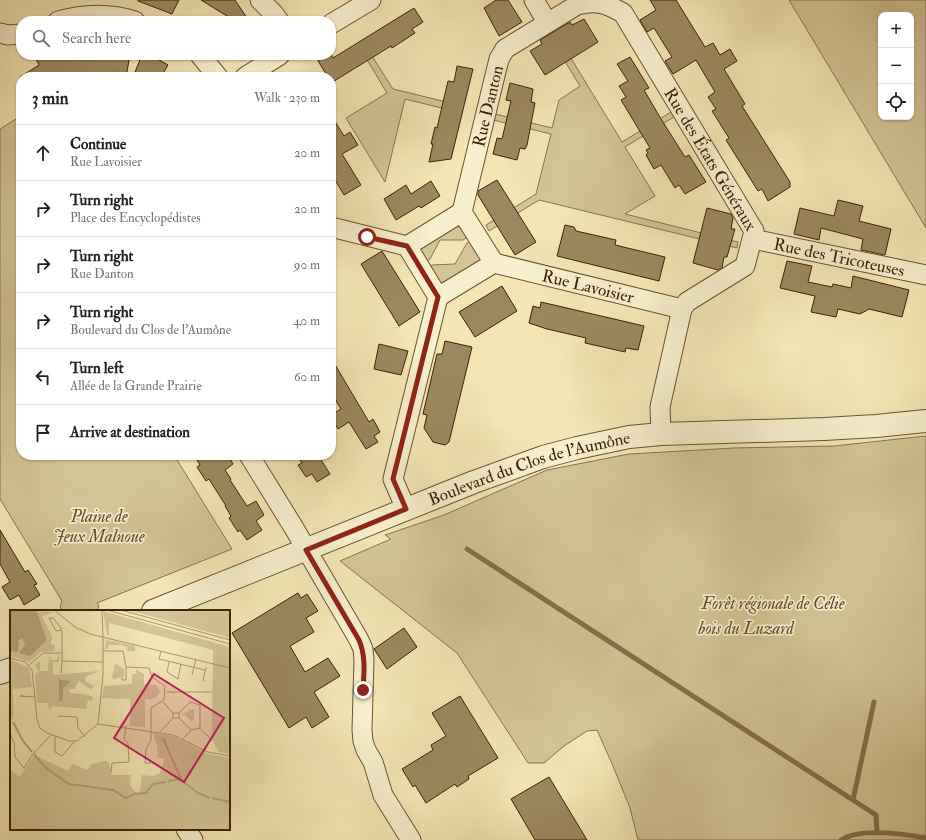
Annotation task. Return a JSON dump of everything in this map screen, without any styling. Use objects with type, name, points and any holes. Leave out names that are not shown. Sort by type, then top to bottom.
[{"type":"street","points":[[260,0],[275,16]]},
{"type":"street","points":[[336,21],[371,0]]},
{"type":"street","points":[[534,0],[547,22]]},
{"type":"street","name":"Rue des États Généraux","points":[[547,22],[577,5],[589,2],[608,5],[623,13],[754,231],[746,266],[687,302],[682,309]]},
{"type":"street","name":"Rue Danton","points":[[462,212],[499,59],[505,49],[547,22]]},
{"type":"street","points":[[0,33],[8,35],[16,34]]},
{"type":"street","points":[[204,60],[214,72]]},
{"type":"street","points":[[253,72],[272,60]]},
{"type":"street","points":[[406,509],[393,479],[438,297],[494,263],[462,212],[407,246]]},
{"type":"street","points":[[336,228],[407,246],[438,297]]},
{"type":"street","name":"Rue des Tricoteuses","points":[[753,239],[926,275]]},
{"type":"street","name":"Rue Lavoisier","points":[[494,263],[682,309]]},
{"type":"street","points":[[661,434],[660,407],[682,309]]},
{"type":"street","name":"Boulevard du Clos de l'Aumône","points":[[156,610],[474,482],[550,455],[602,442],[629,437],[661,434],[824,429],[926,421]]},
{"type":"street","points":[[252,460],[363,649],[363,741],[373,762],[383,795],[411,840]]},
{"type":"street","points":[[0,673],[10,669]]},
{"type":"street","points":[[187,830],[193,840]]},
{"type":"green space","points":[[789,0],[926,0],[926,228]]},
{"type":"green space","points":[[555,32],[622,142],[671,112],[674,117],[625,147],[655,196],[625,214],[738,242],[737,248],[539,200],[489,231],[486,225],[536,194],[551,134],[493,120],[495,114],[552,128],[559,100],[580,86],[549,35]]},
{"type":"green space","points":[[365,45],[393,89],[463,106],[462,113],[405,99],[385,182],[346,118],[387,93],[360,48]]},
{"type":"green space","name":"Plaine de Jeux Malnoue","points":[[16,119],[16,460],[177,460],[232,549],[97,603],[99,606],[97,610],[62,610],[60,607],[62,601],[0,499],[0,129]]},
{"type":"green space","points":[[457,226],[464,228],[469,236],[463,240],[440,240],[430,259],[423,264],[420,249],[423,245]]},
{"type":"green space","points":[[472,240],[481,258],[480,263],[440,285],[426,269],[432,265],[455,264],[467,243]]},
{"type":"green space","name":"Forêt régionale de Célie","points":[[926,436],[926,840],[638,840],[630,808],[597,730],[587,731],[564,746],[544,763],[528,763],[457,653],[340,561],[391,539],[385,535],[444,515],[547,470],[629,454],[734,448],[834,446]]},
{"type":"building","points":[[138,0],[179,0],[172,14]]},
{"type":"building","points":[[201,0],[235,0],[246,16],[227,16]]},
{"type":"building","points":[[496,0],[508,0],[522,22],[499,36],[484,8]]},
{"type":"building","points":[[650,0],[676,0],[705,47],[713,43],[720,55],[730,49],[737,61],[724,69],[745,104],[742,106],[790,182],[790,187],[768,201],[762,189],[758,191],[726,140],[729,138],[712,111],[716,109],[708,97],[715,92],[696,60],[673,74],[665,61],[672,57],[654,28],[647,32],[640,20],[656,10]]},
{"type":"building","points":[[414,8],[423,22],[412,29],[415,33],[336,80],[336,72],[325,72],[318,61],[336,60],[336,56]]},
{"type":"building","points":[[584,19],[598,42],[545,75],[530,51],[542,44],[540,40],[570,22],[572,25]]},
{"type":"building","points":[[630,57],[649,88],[644,90],[661,119],[685,157],[689,155],[706,182],[685,194],[679,185],[675,188],[661,165],[654,169],[646,155],[648,153],[646,150],[650,148],[621,100],[626,97],[619,86],[628,81],[617,64]]},
{"type":"building","points":[[36,60],[129,60],[127,72],[28,72],[39,65]]},
{"type":"building","points":[[140,60],[159,60],[168,65],[164,72],[135,72]]},
{"type":"building","points":[[457,66],[473,69],[451,159],[429,162],[433,144],[431,144],[435,127],[437,128],[448,81],[454,82]]},
{"type":"building","points":[[510,83],[533,89],[531,102],[535,103],[527,145],[525,149],[520,148],[517,160],[493,154],[497,138],[502,139],[511,101],[506,100]]},
{"type":"building","points":[[336,123],[344,136],[350,132],[358,145],[342,154],[361,185],[344,195],[336,181]]},
{"type":"building","points":[[497,180],[536,242],[515,255],[478,195],[478,191]]},
{"type":"building","points":[[431,181],[440,196],[421,208],[419,206],[396,220],[384,199],[406,185],[411,194]]},
{"type":"building","points":[[838,200],[863,206],[859,221],[891,229],[885,255],[861,250],[863,239],[821,228],[819,240],[794,234],[800,208],[834,216]]},
{"type":"building","points":[[707,208],[731,214],[733,218],[731,229],[735,229],[727,257],[724,257],[722,268],[718,270],[693,263]]},
{"type":"building","points":[[565,225],[574,227],[576,231],[616,240],[615,245],[665,257],[659,281],[557,256]]},
{"type":"building","points":[[382,251],[420,312],[399,326],[361,264]]},
{"type":"building","points":[[787,261],[812,266],[808,282],[832,287],[833,284],[851,288],[853,276],[909,290],[902,317],[869,309],[860,314],[838,309],[836,317],[811,312],[815,296],[780,288]]},
{"type":"building","points":[[502,286],[517,311],[475,337],[459,312]]},
{"type":"building","points":[[541,302],[644,326],[638,350],[626,348],[625,352],[585,343],[586,338],[547,329],[529,323],[533,306],[540,308]]},
{"type":"building","points":[[445,341],[472,347],[449,442],[445,445],[433,442],[424,428],[427,415],[423,414],[437,354],[442,354]]},
{"type":"building","points":[[379,344],[408,351],[401,375],[374,369]]},
{"type":"building","points":[[336,366],[369,422],[373,419],[380,432],[374,436],[378,442],[366,449],[349,422],[338,429],[336,426],[336,412],[341,409],[336,400]]},
{"type":"building","points":[[197,460],[231,460],[233,464],[225,470],[247,506],[256,501],[264,515],[256,521],[262,530],[247,540],[240,530],[238,532],[229,518],[231,516],[226,506],[209,479],[206,481],[197,467],[200,465]]},
{"type":"building","points":[[300,460],[321,460],[330,474],[317,482],[312,474],[306,477],[298,465],[302,463]]},
{"type":"building","points":[[0,530],[25,572],[28,570],[37,584],[34,585],[40,595],[24,605],[19,595],[10,600],[2,587],[10,582],[0,564]]},
{"type":"building","points":[[298,593],[301,598],[307,594],[318,611],[306,618],[314,632],[290,646],[305,672],[328,658],[340,676],[314,692],[329,717],[312,728],[306,717],[289,728],[232,633]]},
{"type":"building","points":[[404,628],[417,647],[387,669],[374,649]]},
{"type":"building","points":[[460,696],[498,758],[468,776],[469,779],[457,787],[455,784],[426,803],[415,785],[413,787],[402,769],[433,750],[431,745],[446,736],[432,713]]},
{"type":"building","points":[[549,777],[587,840],[535,840],[511,799]]},
{"type":"waterway","points":[[467,549],[876,815],[877,833]]},
{"type":"waterway","points":[[853,800],[874,702]]},
{"type":"waterway","points":[[841,840],[849,836],[871,833],[895,833],[926,838]]},
{"type":"route","points":[[363,690],[363,649],[306,550],[406,509],[393,479],[438,297],[407,246],[367,237]]},
{"type":"park label","name":"bois du Luzard","points":[[746,628]]}]
